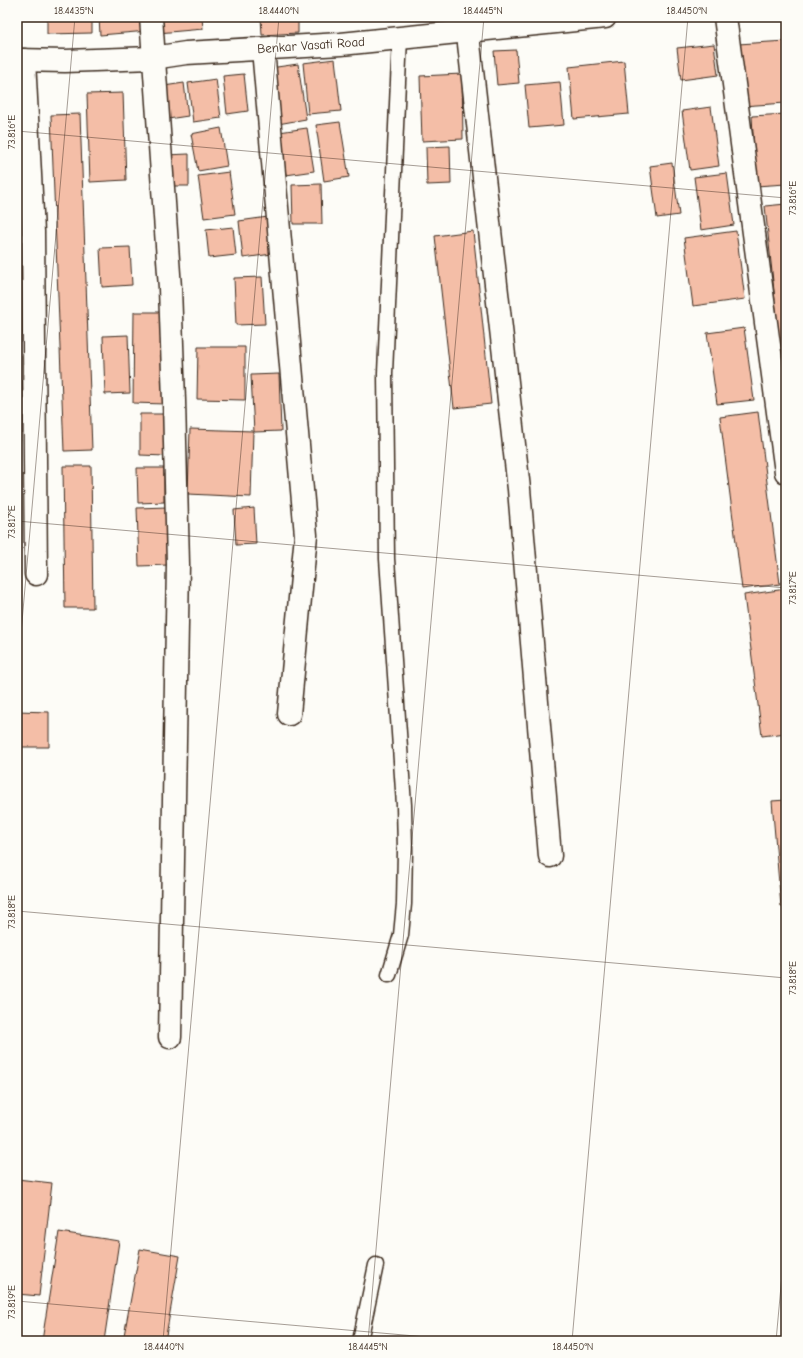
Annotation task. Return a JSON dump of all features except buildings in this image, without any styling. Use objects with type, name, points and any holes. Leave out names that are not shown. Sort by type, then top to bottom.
[{"type":"street","points":[[151,17],[170,288],[178,564],[170,1037]]},
{"type":"street","name":"Benkar Vasati Road","points":[[21,60],[65,61],[153,58],[186,54],[341,44],[400,37],[466,24],[605,17]]},
{"type":"street","points":[[725,17],[786,472]]},
{"type":"street","points":[[466,24],[519,489],[550,856]]},
{"type":"street","points":[[263,49],[306,535],[289,714]]},
{"type":"street","points":[[21,60],[33,232],[36,574]]},
{"type":"lane","points":[[389,975],[401,935],[404,904],[405,850],[404,805],[388,559],[385,373],[400,37]]},
{"type":"lane","points":[[360,1341],[376,1265]]}]
